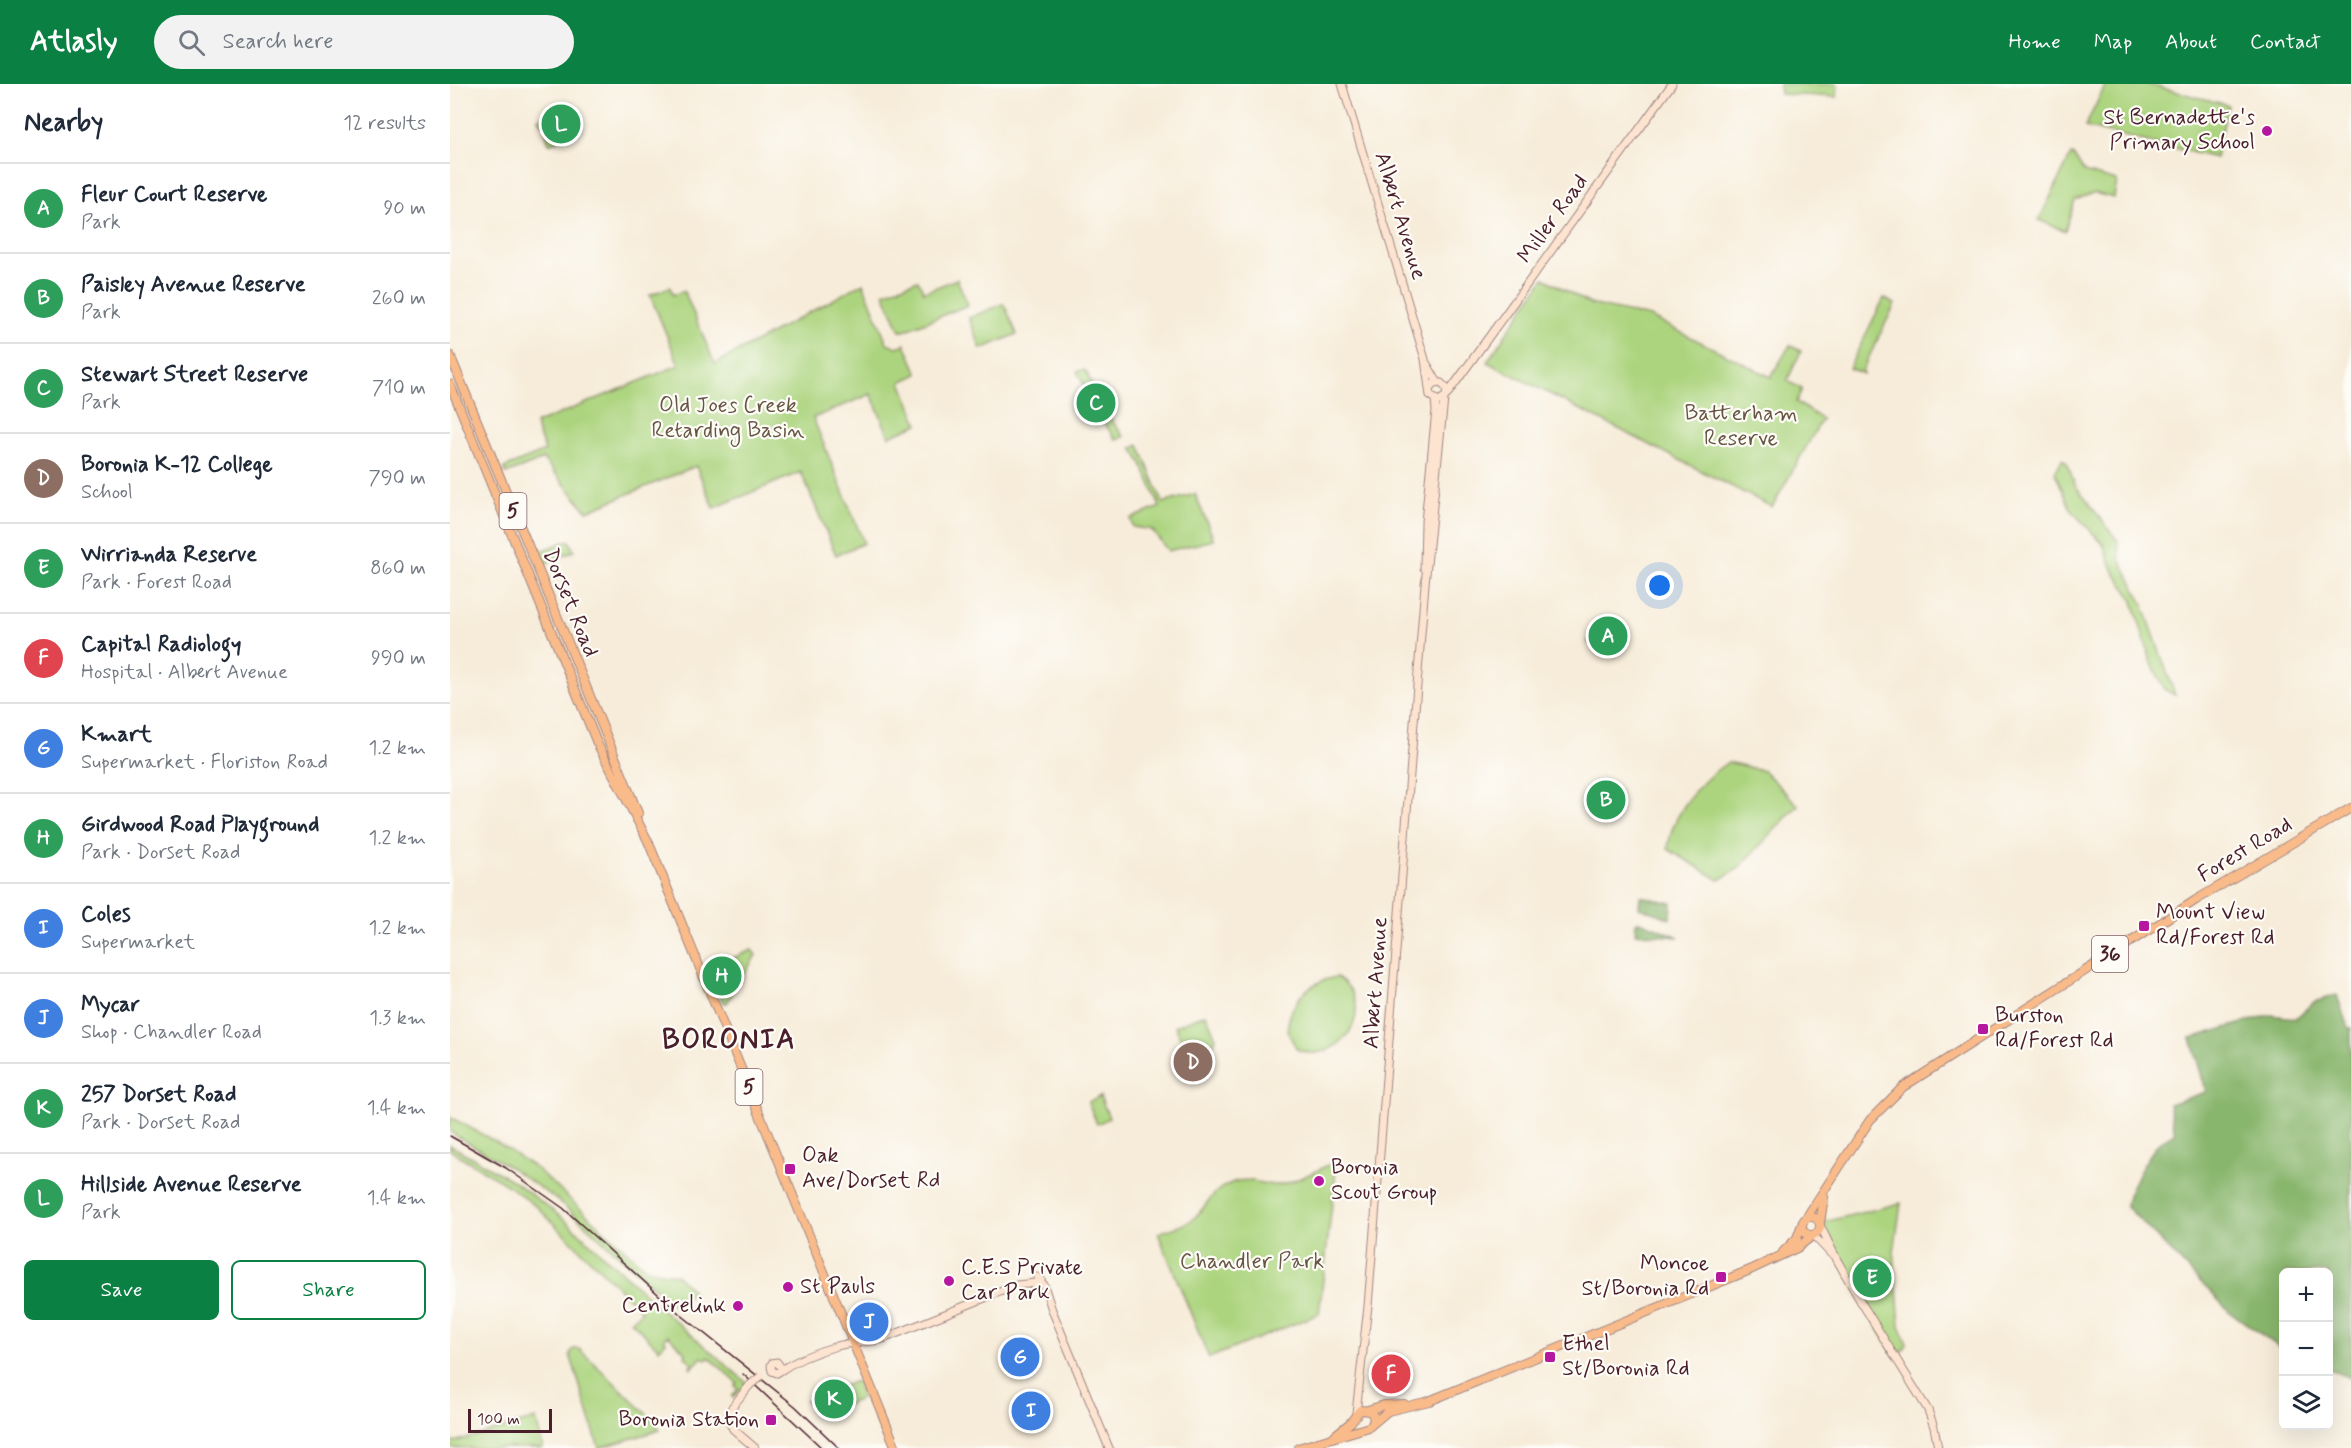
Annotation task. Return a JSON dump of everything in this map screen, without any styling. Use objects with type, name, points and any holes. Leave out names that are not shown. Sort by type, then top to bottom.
[{"type":"main road","name":"Albert Avenue","points":[[1342,84],[1425,359],[1430,388]]},
{"type":"main road","name":"Miller Road","points":[[1445,397],[1672,84]]},
{"type":"main road","name":"Dorset Road","points":[[450,355],[896,1448]]},
{"type":"main road","name":"Albert Avenue","points":[[1425,359],[1441,384]]},
{"type":"main road","name":"Miller Road","points":[[1441,384],[1463,375]]},
{"type":"main road","name":"Dorset Road","points":[[450,384],[594,735],[613,777],[644,831]]},
{"type":"main road","points":[[1441,384],[1447,389],[1445,397],[1435,400],[1430,396],[1430,388],[1441,384]]},
{"type":"main road","name":"Albert Avenue","points":[[1428,525],[1445,397]]},
{"type":"main road","name":"Albert Avenue","points":[[1355,1415],[1360,1385],[1425,584],[1435,400]]},
{"type":"main road","points":[[567,671],[577,667]]},
{"type":"main road","points":[[594,735],[603,732]]},
{"type":"main road","name":"Forest Road","points":[[1806,1218],[1870,1120],[1889,1098],[1903,1087],[2196,900],[2351,808]]},
{"type":"main road","name":"Forest Road","points":[[1820,1224],[1820,1210],[1826,1190]]},
{"type":"main road","points":[[1806,1218],[1814,1217],[1820,1224],[1837,1260],[1928,1410],[1938,1448]]},
{"type":"main road","name":"36","points":[[1778,1257],[1797,1238],[1806,1218]]},
{"type":"main road","name":"36","points":[[1299,1448],[1364,1429],[1388,1411],[1420,1404],[1778,1257],[1801,1246],[1819,1230],[1820,1224]]},
{"type":"main road","points":[[1802,1227],[1804,1233],[1813,1236],[1837,1260]]},
{"type":"main road","points":[[755,1448],[733,1429],[728,1420],[732,1407],[750,1385],[772,1369],[774,1362],[780,1366],[838,1346],[883,1339],[1017,1285],[1037,1280],[1047,1296],[1109,1448]]},
{"type":"main road","name":"Albert Avenue","points":[[1360,1385],[1367,1409]]},
{"type":"main road","name":"36","points":[[1330,1438],[1342,1430],[1355,1415],[1367,1409],[1384,1405],[1420,1404]]},
{"type":"main road","points":[[1367,1409],[1373,1415],[1373,1422]]},
{"type":"main road","points":[[1355,1415],[1357,1425],[1364,1429]]},
{"type":"green space","points":[[1779,84],[1838,84],[1837,97],[1780,94]]},
{"type":"green space","points":[[2106,84],[2146,84],[2228,105],[2216,158],[2085,127]]},
{"type":"green space","points":[[572,104],[582,130],[549,144],[544,125],[538,119]]},
{"type":"green space","points":[[2071,155],[2084,172],[2117,181],[2114,198],[2094,193],[2075,200],[2065,231],[2039,220]]},
{"type":"green space","name":"Batterham Reserve","points":[[1544,278],[1590,304],[1650,317],[1771,377],[1790,345],[1801,351],[1787,381],[1802,389],[1796,402],[1822,419],[1772,507],[1487,362]]},
{"type":"green space","points":[[957,279],[968,305],[900,331],[884,293],[918,280],[924,292]]},
{"type":"green space","name":"Old Joes Creek Retarding Basin","points":[[863,283],[887,343],[897,347],[905,344],[918,374],[901,382],[918,424],[889,436],[871,394],[813,418],[864,543],[836,555],[801,472],[714,508],[696,466],[587,511],[543,459],[506,474],[504,468],[545,451],[535,424],[679,365],[650,295],[670,287],[673,295],[684,291],[715,364]]},
{"type":"green space","points":[[1884,298],[1895,304],[1862,371],[1863,374],[1849,368]]},
{"type":"green space","points":[[1003,304],[1017,334],[981,349],[969,318]]},
{"type":"green space","points":[[1084,370],[1103,408],[1124,437],[1116,440],[1096,411],[1077,371]]},
{"type":"green space","points":[[1139,445],[1163,503],[1195,494],[1214,540],[1168,551],[1152,530],[1133,527],[1130,519],[1160,507],[1141,462],[1132,448]]},
{"type":"green space","points":[[2062,459],[2067,463],[2075,485],[2118,541],[2120,559],[2143,604],[2175,695],[2165,690],[2151,662],[2132,598],[2114,572],[2103,544],[2072,511],[2055,473]]},
{"type":"green space","points":[[569,540],[574,551],[543,564],[538,552]]},
{"type":"green space","points":[[1601,617],[1628,630],[1615,656],[1588,642]]},
{"type":"green space","points":[[1728,762],[1764,771],[1798,805],[1738,869],[1719,880],[1668,849],[1670,836],[1681,811],[1707,779]]},
{"type":"green space","points":[[1600,789],[1619,793],[1620,796],[1611,817],[1590,806]]},
{"type":"green space","points":[[1640,896],[1672,903],[1671,919],[1639,907]]},
{"type":"green space","points":[[1640,921],[1679,937],[1635,933],[1636,923]]},
{"type":"green space","points":[[752,950],[756,955],[727,1003],[723,1003],[709,968]]},
{"type":"green space","points":[[1337,977],[1348,987],[1354,998],[1356,1010],[1349,1033],[1329,1049],[1314,1053],[1297,1049],[1287,1031],[1296,1002],[1302,994],[1317,983]]},
{"type":"green space","points":[[2337,995],[2348,1028],[2351,1028],[2351,1378],[2333,1371],[2333,1268],[2279,1268],[2279,1347],[2230,1312],[2126,1206],[2134,1182],[2150,1155],[2161,1142],[2175,1133],[2169,1104],[2206,1092],[2191,1038],[2270,1015],[2296,1018],[2314,1002]]},
{"type":"green space","points":[[1206,1014],[1216,1038],[1210,1052],[1198,1055],[1187,1052],[1175,1026]]},
{"type":"green space","points":[[1100,1096],[1109,1118],[1097,1124],[1088,1102]]},
{"type":"green space","points":[[450,1117],[500,1144],[538,1170],[647,1269],[677,1275],[692,1290],[678,1309],[559,1201],[511,1168],[450,1132]]},
{"type":"green space","points":[[450,1145],[513,1181],[564,1219],[657,1305],[747,1383],[733,1398],[732,1396],[738,1389],[735,1386],[737,1383],[709,1357],[706,1360],[702,1357],[691,1369],[693,1364],[685,1356],[686,1353],[668,1335],[664,1339],[666,1342],[659,1349],[631,1321],[642,1311],[537,1207],[507,1185],[450,1150]]},
{"type":"green space","name":"Chandler Park","points":[[1337,1161],[1319,1314],[1209,1358],[1158,1233],[1190,1221],[1219,1189],[1234,1182],[1245,1180],[1271,1185],[1283,1184]]},
{"type":"green space","points":[[1901,1203],[1894,1252],[1900,1326],[1907,1344],[1903,1351],[1894,1356],[1820,1223]]},
{"type":"green space","points":[[573,1349],[579,1349],[655,1422],[660,1430],[599,1448],[570,1354]]},
{"type":"green space","points":[[856,1381],[862,1398],[822,1415],[806,1401]]},
{"type":"green space","points":[[536,1419],[543,1448],[450,1448],[450,1443]]},
{"type":"railway","points":[[450,1136],[506,1168],[563,1208],[680,1314],[795,1406],[839,1448]]},
{"type":"railway","points":[[743,1374],[822,1448]]},
{"type":"place","name":"Hillside Avenue Reserve","points":[[561,124]]},
{"type":"place","name":"St Bernadette's Primary School","points":[[2267,131]]},
{"type":"place","name":"Stewart Street Reserve","points":[[1096,403]]},
{"type":"place","name":"Fleur Court Reserve","points":[[1608,636]]},
{"type":"place","name":"Paisley Avenue Reserve","points":[[1606,800]]},
{"type":"place","name":"Mount View Rd/Forest Rd","points":[[2144,926]]},
{"type":"place","name":"Girdwood Road Playground","points":[[722,976]]},
{"type":"place","name":"Burston Rd/Forest Rd","points":[[1983,1029]]},
{"type":"place","name":"Boronia K-12 College","points":[[1193,1062]]},
{"type":"place","name":"Oak Ave/Dorset Rd","points":[[790,1169]]},
{"type":"place","name":"Boronia Scout Group","points":[[1319,1181]]},
{"type":"place","name":"Moncoe St/Boronia Rd","points":[[1721,1277]]},
{"type":"place","name":"Wirrianda Reserve","points":[[1872,1278]]},
{"type":"place","name":"C.E.S Private Car Park","points":[[949,1281]]},
{"type":"place","name":"St Pauls","points":[[788,1287]]},
{"type":"place","name":"Centrelink","points":[[738,1306]]},
{"type":"place","name":"Mycar","points":[[869,1322]]},
{"type":"place","name":"Kmart","points":[[1020,1357]]},
{"type":"place","name":"Ethel St/Boronia Rd","points":[[1550,1357]]},
{"type":"place","name":"Capital Radiology","points":[[1391,1374]]},
{"type":"place","name":"257 Dorset Road","points":[[834,1399]]},
{"type":"place","name":"Coles","points":[[1031,1411]]},
{"type":"place","name":"Boronia Station","points":[[771,1420]]},
{"type":"district","name":"BORONIA","points":[[729,1040]]}]
